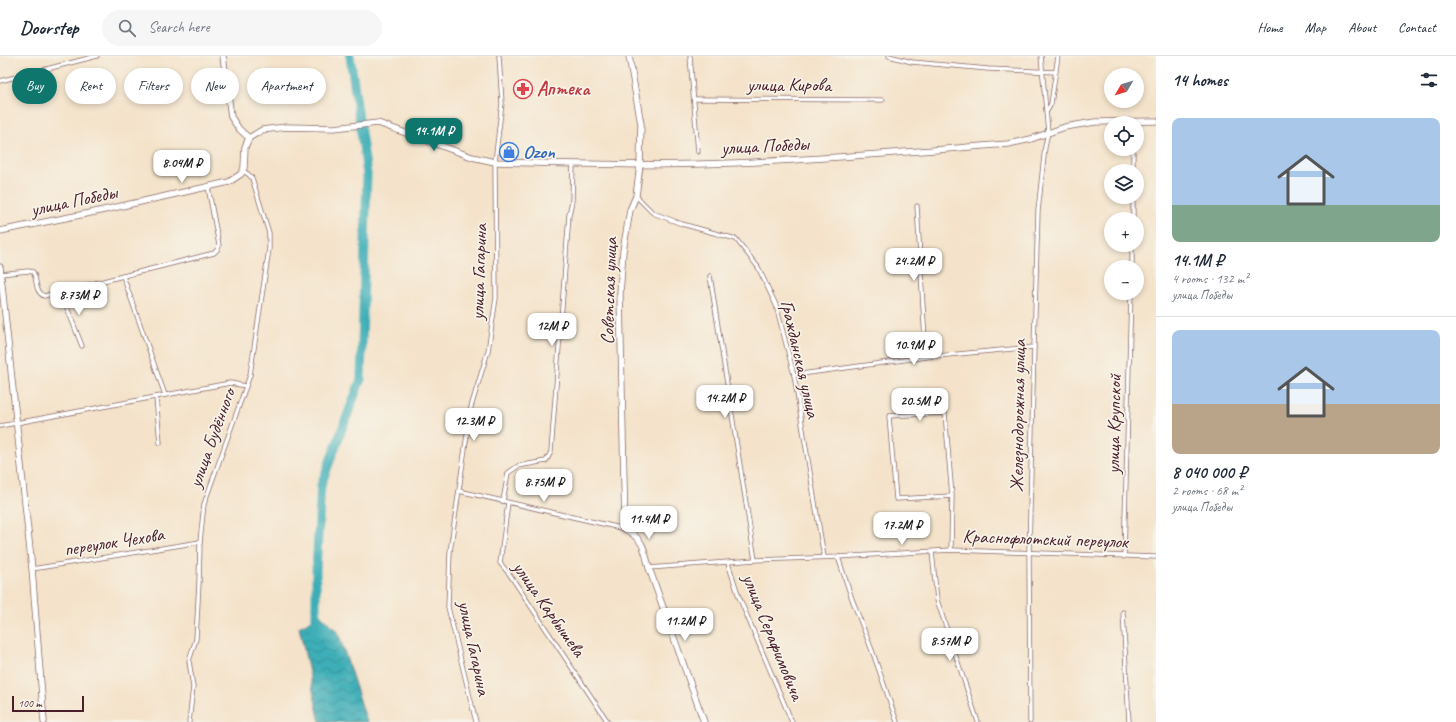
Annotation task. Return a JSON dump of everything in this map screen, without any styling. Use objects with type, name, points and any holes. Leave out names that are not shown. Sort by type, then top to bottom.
[{"type":"street","points":[[0,81],[97,56]]},
{"type":"street","points":[[223,56],[231,117],[239,129],[249,138],[246,147],[243,171]]},
{"type":"street","name":"улица Гагарина","points":[[476,722],[448,607],[450,552],[471,407],[488,351],[496,298],[495,162],[502,103],[499,56]]},
{"type":"street","name":"Советская улица","points":[[625,529],[620,294],[623,251],[630,210],[636,196],[640,165],[641,124],[629,56]]},
{"type":"street","points":[[690,56],[698,152]]},
{"type":"street","points":[[889,56],[912,62],[1056,72]]},
{"type":"street","points":[[912,56],[912,62]]},
{"type":"street","name":"Железнодорожная улица","points":[[1030,722],[1029,552],[1038,211],[1048,132],[1041,56]]},
{"type":"street","name":"Железнодорожная улица","points":[[1047,111],[1051,104],[1058,56]]},
{"type":"street","name":"улица Кирова","points":[[694,99],[883,100]]},
{"type":"street","name":"улица Победы","points":[[1144,121],[1156,121]]},
{"type":"street","name":"улица Победы","points":[[249,138],[262,130],[286,128],[334,128],[378,122],[472,157],[495,162],[573,165],[640,165],[801,160],[978,147],[1008,144],[1031,139],[1065,127],[1104,122]]},
{"type":"street","points":[[503,502],[508,473],[518,466],[546,461],[551,452],[572,201],[573,165]]},
{"type":"street","name":"улица Победы","points":[[0,231],[103,211],[229,182],[236,179],[243,171]]},
{"type":"street","name":"улица Будённого","points":[[189,722],[193,687],[188,661],[196,639],[200,542],[204,504],[250,375],[270,249],[269,233],[252,178],[243,171]]},
{"type":"street","points":[[0,274],[28,271],[33,272],[36,277],[39,294],[44,296],[214,253],[218,249],[218,245],[208,187]]},
{"type":"street","name":"Гражданская улица","points":[[636,196],[653,213],[682,224],[736,239],[758,267],[776,305],[794,375],[824,557]]},
{"type":"street","points":[[917,206],[926,357]]},
{"type":"street","points":[[0,267],[18,422],[32,569],[44,722]]},
{"type":"street","points":[[123,276],[165,395]]},
{"type":"street","name":"улица Серафимовича","points":[[710,276],[755,560]]},
{"type":"street","points":[[61,292],[82,346]]},
{"type":"street","name":"улица Крупской","points":[[1124,556],[1131,300]]},
{"type":"street","points":[[794,375],[926,357],[1034,346]]},
{"type":"street","points":[[0,426],[230,383],[246,386]]},
{"type":"street","points":[[156,397],[160,443]]},
{"type":"street","points":[[951,550],[952,496],[945,412],[889,416],[896,499],[952,496]]},
{"type":"street","points":[[459,491],[625,529],[639,539],[644,548],[649,568],[704,722]]},
{"type":"street","name":"улица Карбышева","points":[[508,503],[500,563],[608,722]]},
{"type":"street","name":"переулок Чехова","points":[[32,569],[200,542]]},
{"type":"street","name":"Краснофлотский переулок","points":[[649,568],[755,560],[838,557],[951,550],[1156,557]]},
{"type":"street","points":[[932,552],[937,600],[978,722]]},
{"type":"street","points":[[838,557],[897,722]]},
{"type":"street","name":"улица Серафимовича","points":[[728,563],[739,597],[792,722]]},
{"type":"street","points":[[1123,612],[1128,722]]},
{"type":"water","points":[[321,615],[338,632],[367,722],[320,722],[299,627]]},
{"type":"waterway","points":[[316,630],[316,571],[321,485],[361,379],[367,174],[350,56]]},
{"type":"place","name":"Аптека","points":[[523,89]]},
{"type":"place","name":"Ozon","points":[[509,152]]}]
